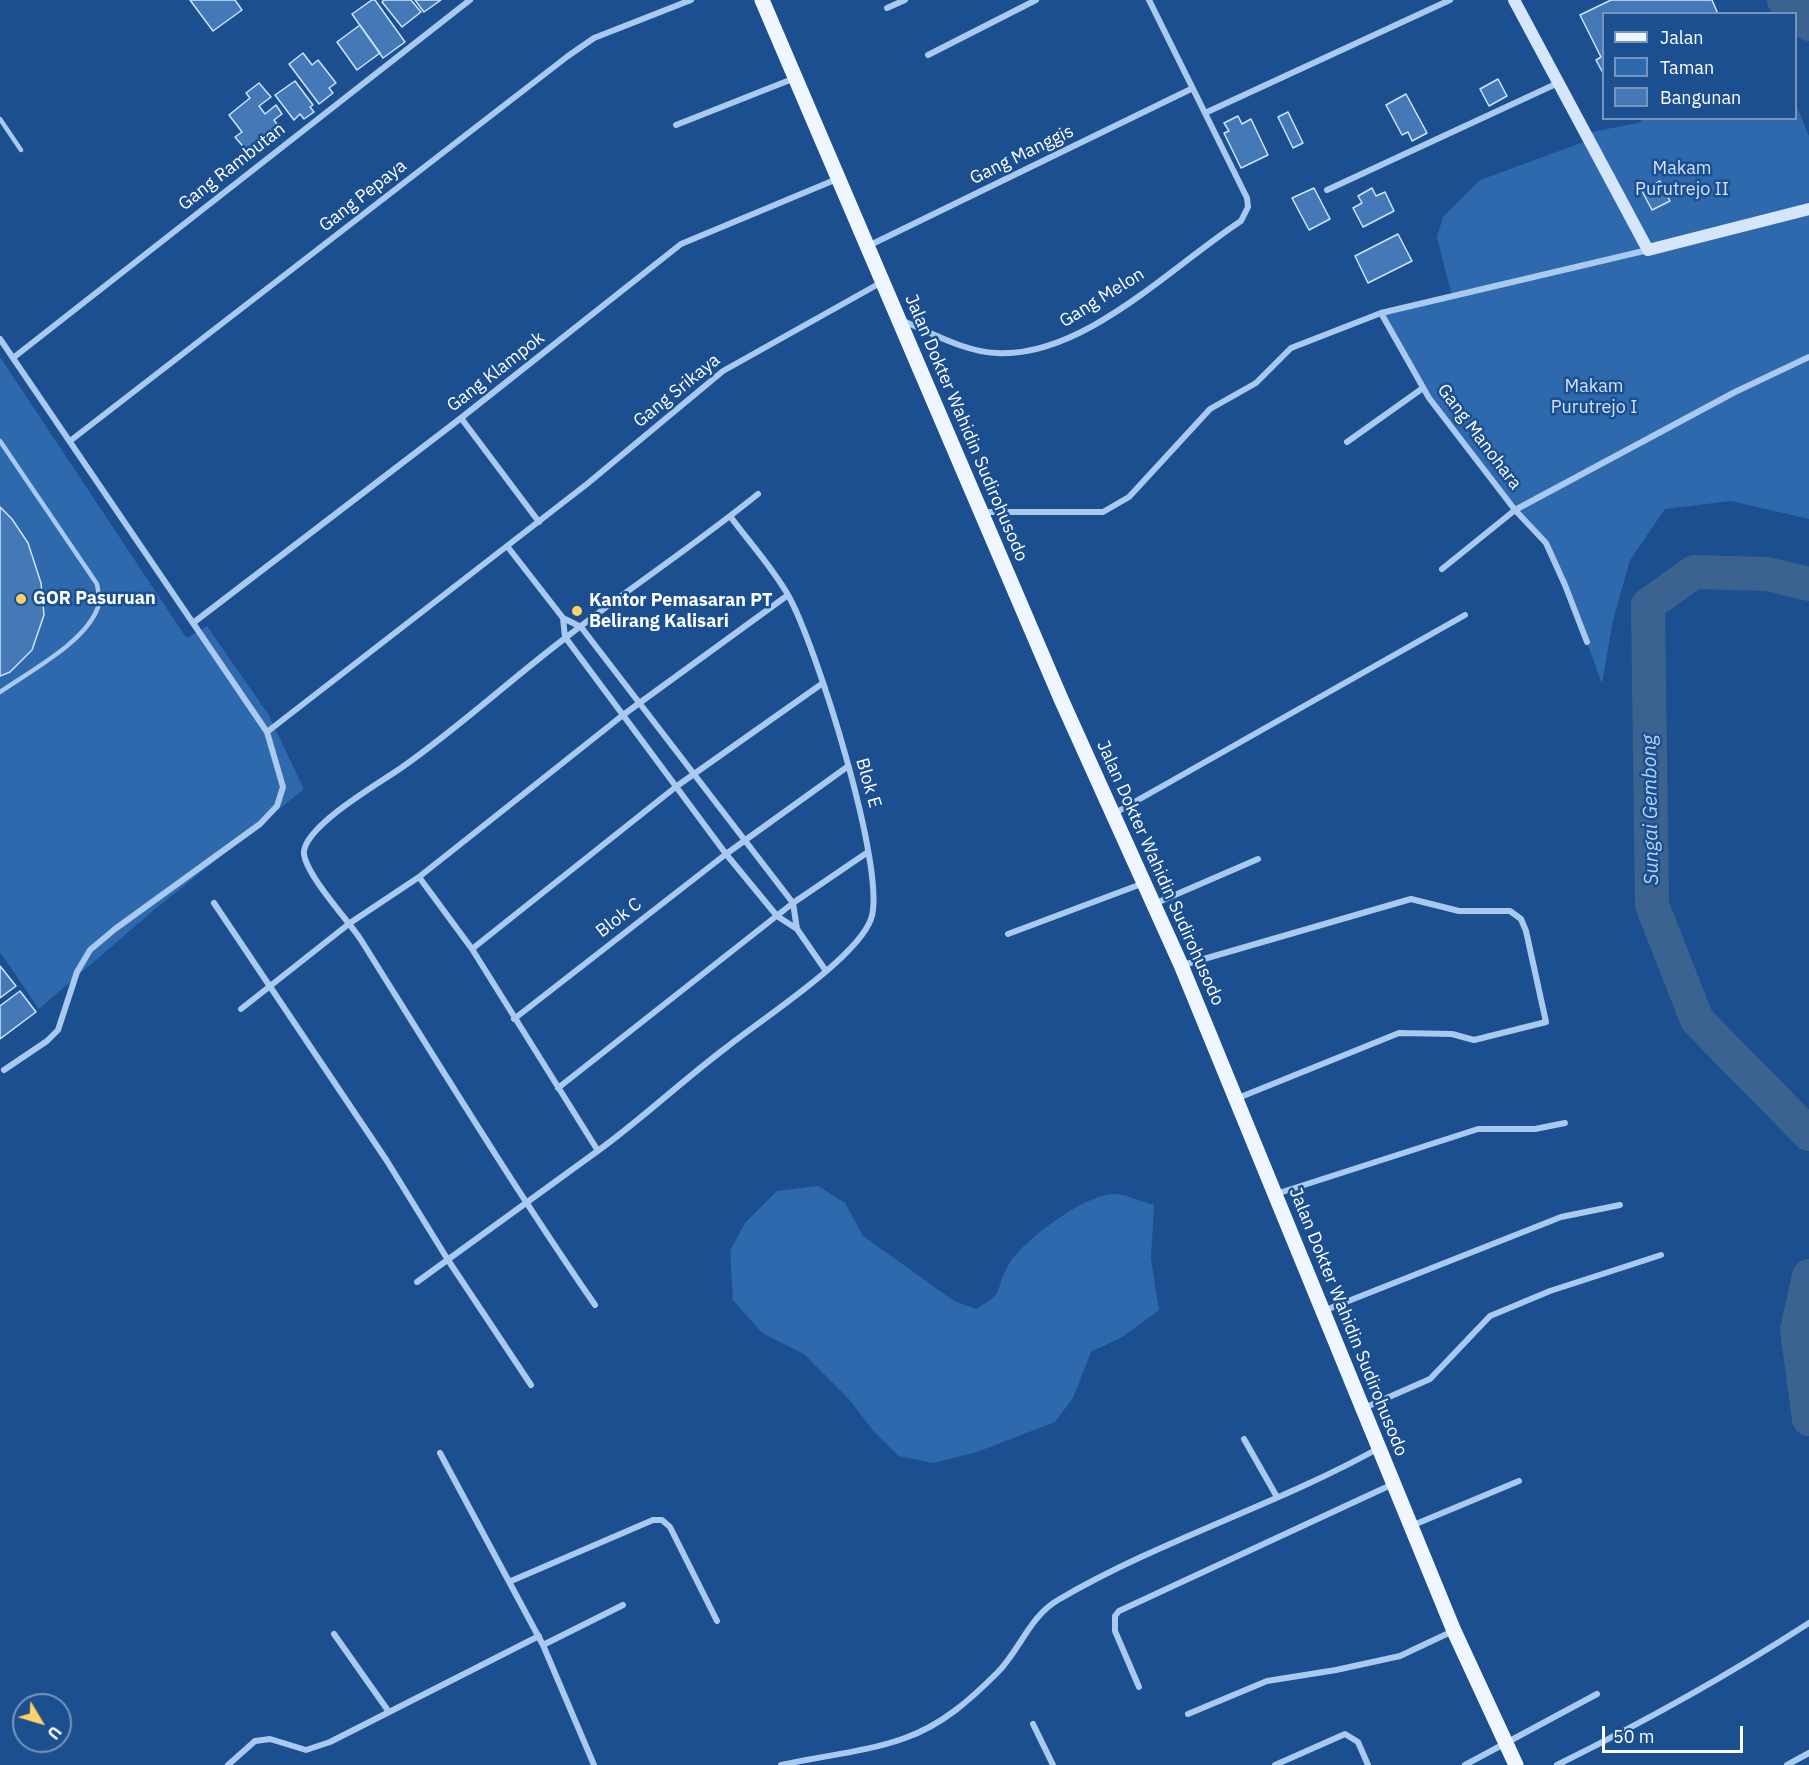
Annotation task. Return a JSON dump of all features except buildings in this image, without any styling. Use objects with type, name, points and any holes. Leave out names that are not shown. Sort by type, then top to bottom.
[{"type":"main road","name":"Jalan Dokter Wahidin Sudirohusodo","points":[[762,0],[1061,699],[1115,813],[1181,965],[1410,1527],[1454,1631],[1516,1765]]},
{"type":"street","name":"Gang Rambutan","points":[[13,358],[470,0]]},
{"type":"street","name":"Gang Pepaya","points":[[70,441],[594,38],[691,0]]},
{"type":"street","points":[[887,8],[905,0]]},
{"type":"street","points":[[928,55],[1036,0]]},
{"type":"street","points":[[1149,0],[1191,89],[1205,113],[1450,0]]},
{"type":"street","points":[[1514,0],[1648,250]]},
{"type":"street","points":[[676,125],[795,78]]},
{"type":"street","points":[[1327,190],[1559,83]]},
{"type":"street","name":"Gang Manggis","points":[[866,247],[1191,89]]},
{"type":"street","name":"Gang Melon","points":[[900,320],[970,348],[996,354],[1024,353],[1057,344],[1090,328],[1241,221],[1248,207],[1244,191],[1205,113]]},
{"type":"street","name":"Gang Klampok","points":[[196,621],[461,418],[681,244],[837,179]]},
{"type":"street","points":[[982,512],[1036,510],[1091,513],[1103,512],[1116,506],[1129,497],[1210,409],[1256,383],[1291,348],[1382,313],[1809,209]]},
{"type":"street","name":"Gang Srikaya","points":[[270,730],[539,522],[733,365],[882,282]]},
{"type":"street","name":"Gang Manohara","points":[[1382,313],[1423,388],[1515,510],[1735,393],[1809,357]]},
{"type":"street","points":[[0,339],[270,730],[283,787],[277,806],[260,824],[115,929],[90,950],[77,972],[58,1030],[47,1041],[4,1070]]},
{"type":"street","points":[[1347,442],[1423,388]]},
{"type":"street","points":[[461,418],[539,522]]},
{"type":"street","points":[[595,1305],[524,1202],[350,923],[314,876],[303,856],[306,845],[314,833],[426,750],[580,627],[758,494]]},
{"type":"street","points":[[1442,569],[1515,510],[1546,543],[1587,642]]},
{"type":"street","name":"Blok E","points":[[417,1282],[598,1150],[725,1048],[826,971],[865,931],[872,916],[873,896],[863,822],[823,683],[788,595],[730,516]]},
{"type":"street","points":[[507,546],[563,618],[580,627],[793,903],[797,929]]},
{"type":"street","points":[[241,1008],[350,923],[419,877],[622,715],[641,704],[788,595]]},
{"type":"street","points":[[1115,813],[1465,615]]},
{"type":"street","points":[[563,618],[566,638],[622,715],[726,854],[777,916],[797,929],[826,971]]},
{"type":"street","points":[[472,949],[677,786],[823,683]]},
{"type":"street","name":"Blok C","points":[[514,1019],[726,854],[847,766]]},
{"type":"street","points":[[558,1088],[793,903],[868,852]]},
{"type":"street","points":[[1154,904],[1258,859]]},
{"type":"street","points":[[419,877],[472,949],[598,1150]]},
{"type":"street","points":[[1008,934],[1144,883]]},
{"type":"street","points":[[1181,965],[1411,899],[1459,911],[1510,911],[1521,919],[1546,1022],[1474,1040],[1452,1034],[1399,1033],[1234,1099]]},
{"type":"street","points":[[214,903],[387,1161],[448,1260],[531,1385]]},
{"type":"street","points":[[1275,1194],[1478,1129],[1524,1130],[1565,1123]]},
{"type":"street","points":[[1322,1312],[1561,1218],[1620,1205]]},
{"type":"street","points":[[1363,1409],[1430,1379],[1490,1316],[1550,1291],[1660,1255]]},
{"type":"street","points":[[1244,1439],[1277,1497]]},
{"type":"street","points":[[781,1765],[903,1739],[940,1721],[970,1699],[1000,1671],[1037,1618],[1055,1601],[1119,1566],[1277,1497],[1379,1448]]},
{"type":"street","points":[[440,1453],[539,1636],[594,1765]]},
{"type":"street","points":[[1410,1527],[1519,1481]]},
{"type":"street","points":[[1139,1687],[1115,1631],[1115,1616],[1119,1611],[1393,1484]]},
{"type":"street","points":[[511,1581],[653,1520],[662,1520],[670,1527],[717,1622]]},
{"type":"street","points":[[543,1645],[623,1605]]},
{"type":"street","points":[[1557,1765],[1674,1706],[1809,1623]]},
{"type":"street","points":[[1188,1714],[1267,1681],[1336,1670],[1400,1656],[1454,1631]]},
{"type":"street","points":[[334,1634],[389,1712]]},
{"type":"street","points":[[228,1765],[255,1741],[270,1739],[306,1750],[330,1742],[539,1636]]},
{"type":"street","points":[[1465,1765],[1597,1694]]},
{"type":"street","points":[[1033,1724],[1053,1765]]},
{"type":"street","points":[[1275,1765],[1345,1734],[1358,1742],[1368,1765]]},
{"type":"street","points":[[1786,1765],[1809,1753]]},
{"type":"lane","points":[[0,119],[21,150]]},
{"type":"lane","points":[[0,441],[97,584],[99,605],[88,627],[67,645],[0,692]]},
{"type":"green space","name":"Makam Purutrejo I","points":[[1797,107],[1809,136],[1809,519],[1731,501],[1665,509],[1630,560],[1613,620],[1602,684],[1579,620],[1546,543],[1515,510],[1423,388],[1381,313],[1452,296],[1437,237],[1443,217],[1480,180],[1589,140],[1586,133],[1638,123],[1642,120],[1797,120]]},
{"type":"green space","points":[[0,357],[185,636],[187,638],[207,626],[268,714],[304,789],[154,910],[39,1009],[0,952]]},
{"type":"green space","points":[[818,1186],[845,1203],[863,1236],[954,1301],[976,1309],[996,1294],[1004,1273],[1016,1254],[1041,1231],[1072,1210],[1102,1196],[1114,1194],[1154,1205],[1151,1259],[1159,1310],[1124,1336],[1091,1352],[1073,1398],[1055,1422],[977,1452],[933,1463],[899,1456],[875,1433],[848,1398],[804,1354],[762,1333],[733,1300],[730,1251],[745,1223],[777,1191]]},
{"type":"waterway","name":"Sungai Gembong","points":[[1784,0],[1796,12]]},
{"type":"waterway","name":"Sungai Gembong","points":[[1797,12],[1809,24]]},
{"type":"waterway","name":"Sungai Gembong","points":[[1809,584],[1767,574],[1694,572],[1648,605],[1652,905],[1697,1020],[1809,1134]]},
{"type":"waterway","name":"Sungai Gembong","points":[[1809,1276],[1797,1330],[1809,1419]]},
{"type":"place","name":"GOR Pasuruan","points":[[21,599]]},
{"type":"place","name":"Kantor Pemasaran PT Belirang Kalisari","points":[[577,611]]},
{"type":"park label","name":"Makam Purutrejo II","points":[[1682,180]]}]
